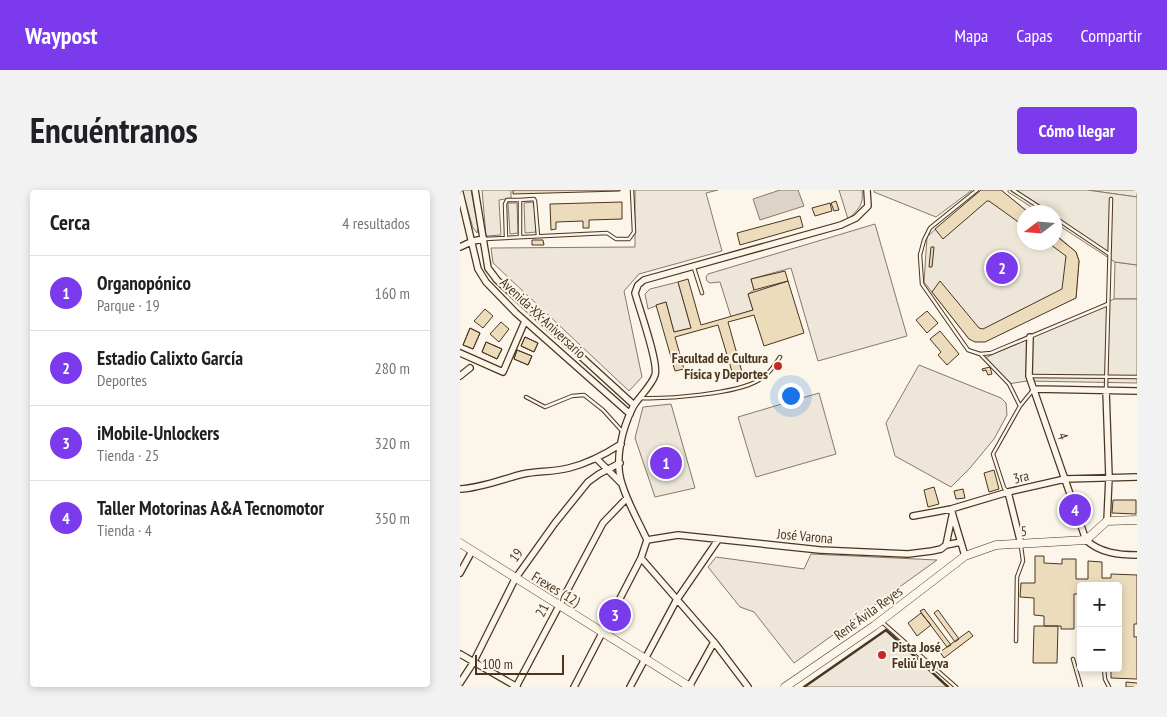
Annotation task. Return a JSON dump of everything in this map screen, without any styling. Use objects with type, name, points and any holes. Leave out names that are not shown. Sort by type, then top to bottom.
[{"type":"street","name":"Avenida XX Aniversario","points":[[475,190],[488,268],[497,280],[634,405]]},
{"type":"street","points":[[574,687],[640,558],[647,540],[621,483],[620,463],[623,433],[630,414],[655,374],[654,357],[635,293],[638,285],[644,280],[841,226],[856,218],[868,206],[867,190]]},
{"type":"street","name":"Avenida XX Aniversario","points":[[460,193],[473,241],[479,273],[525,321],[630,414]]},
{"type":"street","points":[[460,247],[473,241],[484,240]]},
{"type":"street","points":[[460,353],[503,372],[525,321]]},
{"type":"street","name":"4","points":[[1030,337],[1029,376],[1086,540]]},
{"type":"street","points":[[460,376],[470,368]]},
{"type":"street","points":[[1034,389],[1137,391]]},
{"type":"street","points":[[1106,390],[1109,477],[1107,521]]},
{"type":"street","points":[[460,489],[489,484],[522,475],[569,468],[597,459],[621,444]]},
{"type":"street","points":[[597,459],[621,483]]},
{"type":"street","name":"19","points":[[460,683],[473,662],[515,579],[555,523],[588,482],[620,463]]},
{"type":"street","name":"3ra","points":[[913,516],[952,511],[1008,492],[1065,479],[1137,477]]},
{"type":"street","points":[[1008,492],[1021,544]]},
{"type":"street","name":"21","points":[[516,687],[603,523],[627,498]]},
{"type":"street","points":[[952,511],[965,556]]},
{"type":"street","points":[[946,545],[952,511]]},
{"type":"street","points":[[1137,520],[1107,521],[1086,540],[1093,546],[1117,555],[1137,555]]},
{"type":"street","name":"José Varona","points":[[647,540],[678,535],[820,550],[908,554],[941,549],[946,545],[961,542]]},
{"type":"street","points":[[630,687],[676,600],[718,540]]},
{"type":"street","name":"5","points":[[965,556],[996,545],[1086,540]]},
{"type":"street","name":"Frexes (12)","points":[[460,543],[690,687]]},
{"type":"street","points":[[460,573],[472,551]]},
{"type":"street","name":"René Ávila Reyes","points":[[785,687],[880,621],[965,556]]},
{"type":"street","points":[[640,558],[714,642],[748,687]]},
{"type":"street","points":[[690,687],[714,642]]},
{"type":"street","points":[[460,654],[516,687]]},
{"type":"lane","points":[[484,240],[506,237],[607,233],[616,239],[629,239],[634,232],[632,190]]},
{"type":"lane","points":[[977,190],[930,228],[920,255],[922,284],[968,350],[980,354],[991,353],[1108,304]]},
{"type":"lane","points":[[1014,190],[1036,205]]},
{"type":"lane","points":[[1106,390],[1111,198]]},
{"type":"lane","points":[[506,237],[505,204],[507,200],[534,199],[538,236]]},
{"type":"lane","points":[[520,200],[520,237]]},
{"type":"lane","points":[[1062,222],[1109,254]]},
{"type":"lane","points":[[693,266],[702,293]]},
{"type":"lane","points":[[980,354],[1009,384],[1020,406]]},
{"type":"lane","points":[[639,398],[660,399],[736,388],[758,381],[769,373],[780,357]]},
{"type":"lane","points":[[1029,376],[1137,377]]},
{"type":"lane","points":[[1008,492],[1004,488],[993,454],[1020,406],[1034,389]]},
{"type":"lane","points":[[526,397],[545,408],[572,396],[584,395],[604,410],[623,433]]},
{"type":"lane","points":[[1016,641],[1017,577],[1022,561],[1021,544]]},
{"type":"lane","points":[[880,621],[956,687]]},
{"type":"lane","points":[[1073,659],[1081,687]]},
{"type":"lane","points":[[1104,672],[1109,687]]},
{"type":"shaded area","points":[[462,190],[471,190],[478,228],[477,233],[473,228]]},
{"type":"shaded area","points":[[482,190],[511,190],[511,198],[499,200],[501,235],[486,236]]},
{"type":"shaded area","points":[[635,190],[718,190],[706,193],[722,251],[639,274],[624,291],[642,377],[629,391],[493,263],[491,248],[635,247]]},
{"type":"shaded area","points":[[780,190],[798,190],[804,206],[760,220],[753,199]]},
{"type":"shaded area","points":[[839,190],[862,190],[862,200],[859,207],[848,219]]},
{"type":"shaded area","points":[[874,190],[972,190],[936,217],[874,192]]},
{"type":"shaded area","points":[[1001,190],[1019,205],[1017,205],[1017,250],[1062,250],[1062,240],[1076,252],[1079,261],[1076,298],[969,339],[924,282],[927,237],[939,226]]},
{"type":"shaded area","points":[[1008,190],[1087,190],[1137,197],[1137,265],[1115,262],[1062,228],[1062,205],[1028,205],[1008,192]]},
{"type":"shaded area","points":[[1087,190],[1137,190],[1137,197]]},
{"type":"shaded area","points":[[534,202],[536,232],[525,233],[524,203]]},
{"type":"shaded area","points":[[508,203],[517,203],[518,233],[510,234]]},
{"type":"shaded area","points":[[875,224],[907,336],[818,361],[791,268],[751,279],[754,290],[748,294],[753,310],[731,317],[720,282],[710,283],[707,281],[706,277],[708,274]]},
{"type":"shaded area","points":[[1115,262],[1137,265],[1137,299],[1114,299]]},
{"type":"shaded area","points":[[678,282],[691,328],[674,332],[666,302],[648,309],[645,294],[650,289]]},
{"type":"shaded area","points":[[1114,299],[1137,299],[1137,383],[1027,381],[1008,384],[985,358]]},
{"type":"shaded area","points":[[919,365],[1001,398],[1006,403],[1007,415],[994,439],[951,487],[895,456],[886,423]]},
{"type":"shaded area","points":[[819,393],[836,454],[756,477],[738,417]]},
{"type":"shaded area","points":[[671,404],[695,488],[655,497],[635,438],[643,407]]},
{"type":"shaded area","points":[[811,554],[937,560],[794,663],[754,612],[740,607],[708,567],[716,557],[804,569]]},
{"type":"shaded area","name":"Pista José Feliú Leyva","points":[[886,630],[948,687],[804,687]]},
{"type":"building","points":[[513,190],[620,190],[620,191],[513,194]]},
{"type":"building","points":[[981,190],[1001,190],[1019,205],[1017,205],[1017,221],[987,201],[943,239],[935,229]]},
{"type":"building","points":[[836,201],[839,210],[834,211],[831,203]]},
{"type":"building","points":[[622,202],[622,219],[589,220],[589,228],[583,228],[583,221],[556,222],[556,229],[551,230],[550,204]]},
{"type":"building","points":[[830,203],[832,211],[815,216],[812,208]]},
{"type":"building","points":[[800,216],[803,227],[740,245],[737,233]]},
{"type":"building","points":[[532,240],[543,240],[544,245],[532,245]]},
{"type":"building","points":[[1062,241],[1076,252],[1079,261],[1076,298],[985,342],[975,342],[969,339],[932,292],[940,281],[979,328],[983,329],[1062,289],[1066,256],[1058,250],[1062,250]]},
{"type":"building","points":[[931,247],[934,247],[932,267],[929,267]]},
{"type":"building","points":[[785,271],[788,281],[754,290],[751,279]]},
{"type":"building","points":[[688,279],[701,325],[753,310],[748,294],[788,281],[804,333],[764,346],[754,315],[728,322],[742,372],[733,375],[718,325],[675,337],[684,369],[675,371],[656,305],[666,302],[674,332],[691,328],[678,282]]},
{"type":"building","points":[[485,309],[493,316],[483,328],[474,321]]},
{"type":"building","points":[[927,311],[938,323],[927,333],[916,320]]},
{"type":"building","points":[[501,322],[509,329],[499,342],[490,334]]},
{"type":"building","points":[[470,328],[480,333],[473,349],[463,345]]},
{"type":"building","points":[[470,328],[480,333],[473,349],[463,345]]},
{"type":"building","points":[[940,331],[959,354],[947,365],[938,355],[941,352],[930,339]]},
{"type":"building","points":[[525,337],[538,343],[534,352],[521,346]]},
{"type":"building","points":[[525,337],[538,343],[534,352],[521,346]]},
{"type":"building","points":[[486,342],[502,349],[497,359],[482,352]]},
{"type":"building","points":[[486,342],[502,349],[497,359],[482,352]]},
{"type":"building","points":[[517,350],[532,356],[528,365],[514,359]]},
{"type":"building","points":[[517,350],[532,356],[528,365],[514,359]]},
{"type":"building","points":[[990,367],[992,374],[988,375],[986,370],[983,371],[982,369]]},
{"type":"building","points":[[994,470],[999,489],[989,492],[984,473]]},
{"type":"building","points":[[934,487],[939,504],[928,507],[924,490]]},
{"type":"building","points":[[963,489],[965,498],[956,499],[954,491]]},
{"type":"building","points":[[1113,500],[1136,500],[1136,514],[1112,513]]},
{"type":"building","points":[[1035,556],[1044,556],[1044,563],[1062,564],[1062,559],[1076,559],[1076,579],[1088,579],[1088,561],[1102,562],[1102,578],[1111,578],[1111,574],[1137,575],[1137,624],[1134,624],[1134,637],[1137,637],[1137,679],[1111,678],[1111,672],[1122,672],[1122,582],[1077,582],[1077,594],[1074,594],[1074,629],[1061,629],[1061,626],[1044,626],[1044,616],[1034,615],[1034,598],[1020,597],[1021,583],[1035,583]]},
{"type":"building","points":[[924,609],[951,645],[947,647],[920,611]]},
{"type":"building","points":[[938,610],[959,639],[955,642],[934,613]]},
{"type":"building","points":[[921,613],[931,625],[917,636],[908,623]]},
{"type":"building","points":[[1034,626],[1058,626],[1057,663],[1033,663]]},
{"type":"building","points":[[969,631],[973,636],[944,658],[940,652]]},
{"type":"building","points":[[1126,682],[1137,683],[1137,687],[1126,687]]},
{"type":"wall","points":[[804,687],[886,630],[948,687]]},
{"type":"place","name":"Estadio Calixto García","points":[[1002,268]]},
{"type":"place","name":"Facultad de Cultura Física y Deportes","points":[[778,366]]},
{"type":"place","name":"Organopónico","points":[[666,463]]},
{"type":"place","name":"Taller Motorinas A&A Tecnomotor","points":[[1075,510]]},
{"type":"place","name":"iMobile-Unlockers","points":[[615,615]]},
{"type":"place","name":"Pista José Feliú Leyva","points":[[882,655]]}]
